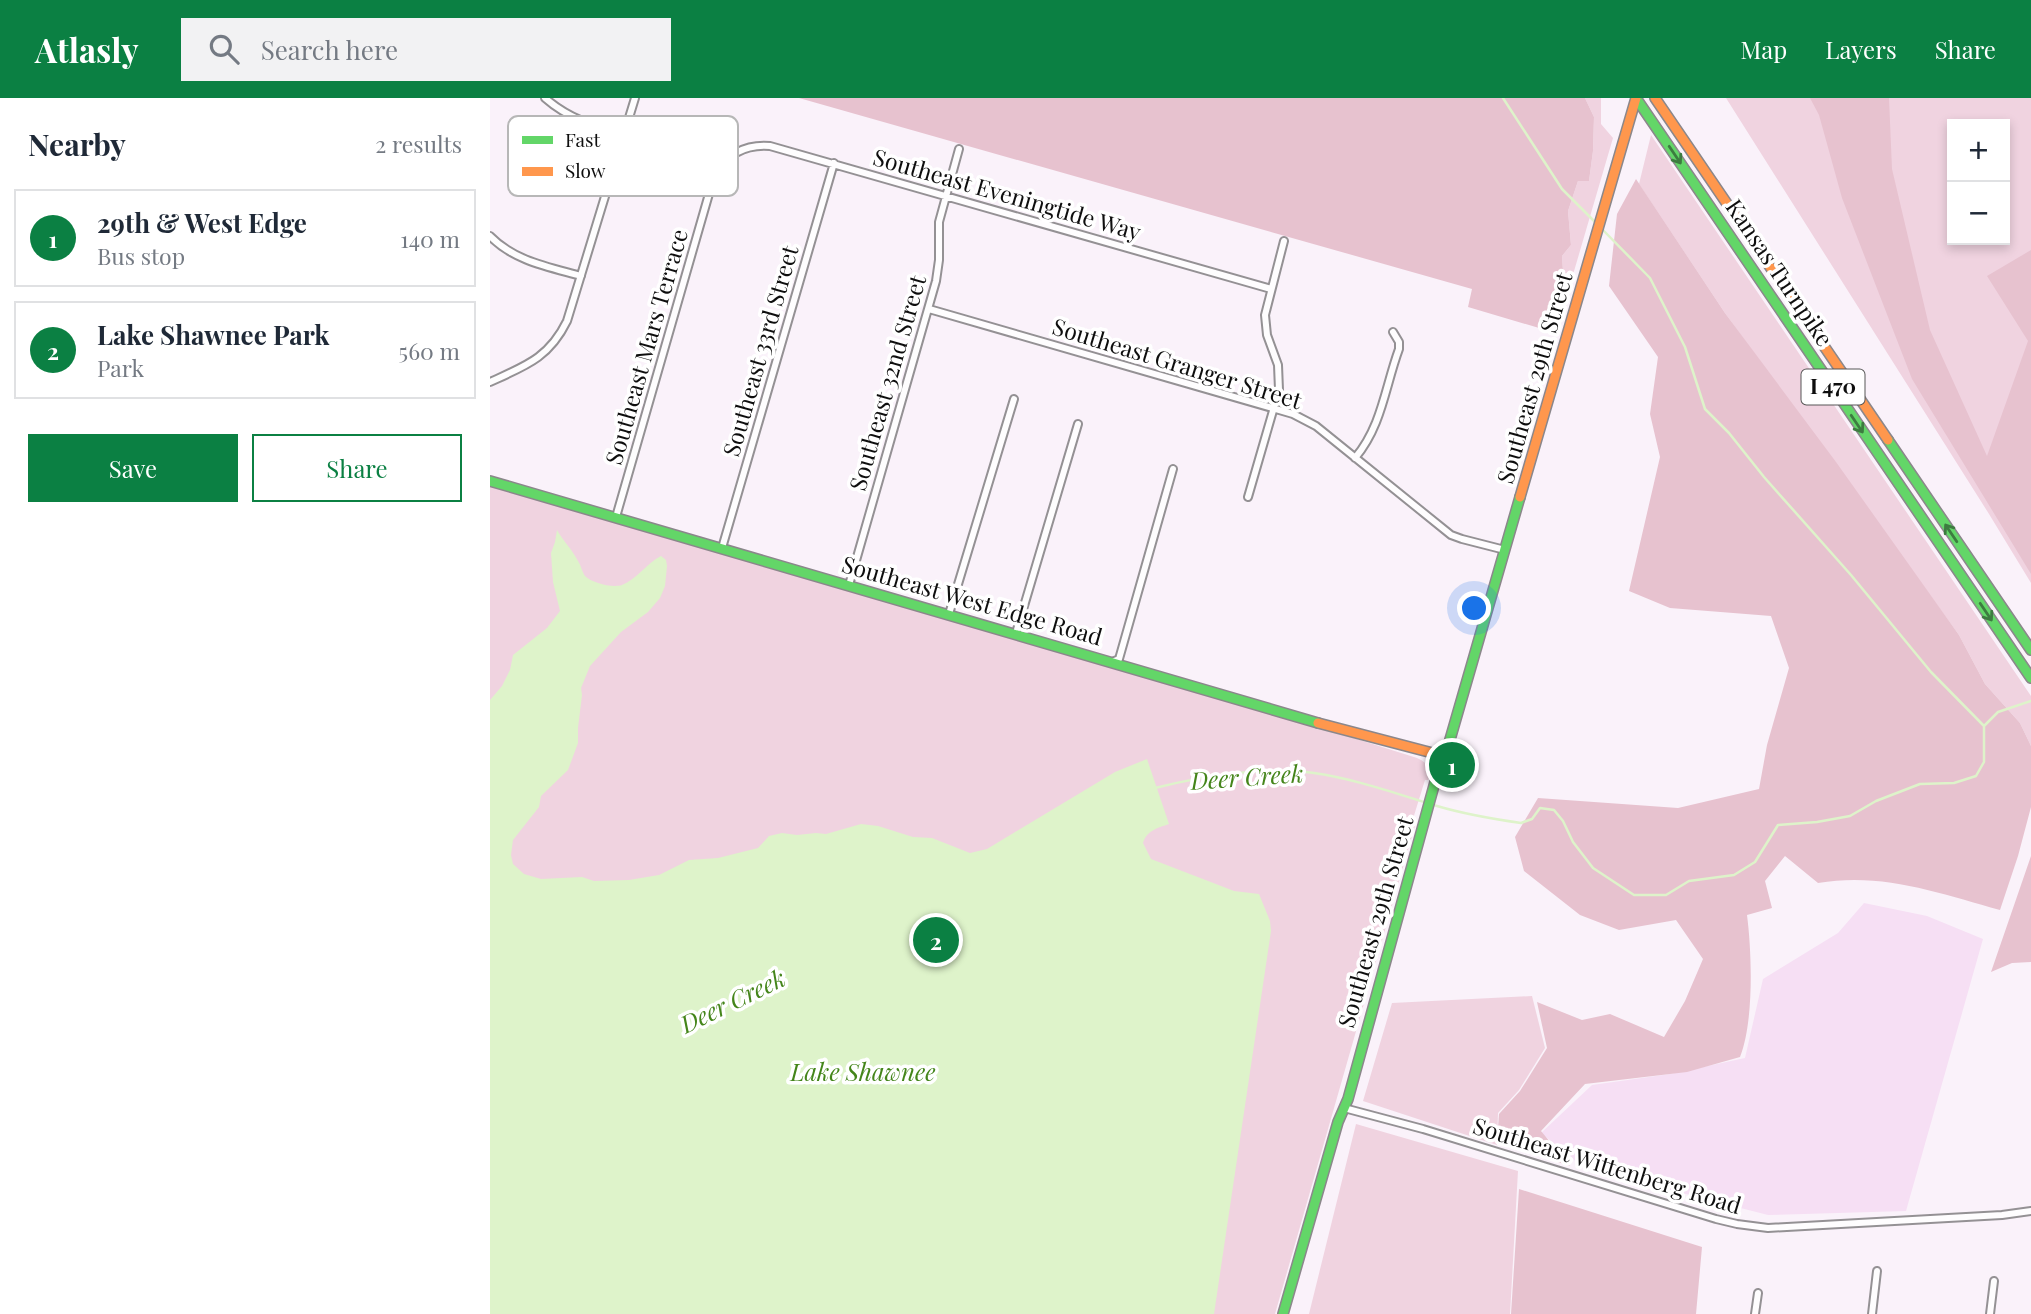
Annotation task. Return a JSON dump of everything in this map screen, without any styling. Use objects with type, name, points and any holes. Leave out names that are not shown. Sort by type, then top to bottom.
[{"type":"main road","name":"Southeast 29th Street","points":[[1283,1314],[1636,98]]},
{"type":"main road","name":"Kansas Turnpike","points":[[1636,98],[2030,677]]},
{"type":"main road","name":"Kansas Turnpike","points":[[1655,98],[2031,650]]},
{"type":"main road","name":"Southeast West Edge Road","points":[[490,481],[1359,735],[1444,756]]},
{"type":"street","points":[[545,98],[570,116]]},
{"type":"street","points":[[630,116],[635,98]]},
{"type":"street","name":"Southeast Eveningtide Way","points":[[738,151],[764,145],[834,163],[1270,289]]},
{"type":"street","name":"Southeast 32nd Street","points":[[849,585],[929,309],[938,272],[939,222],[959,149]]},
{"type":"street","name":"Southeast 33rd Street","points":[[722,548],[834,163]]},
{"type":"street","points":[[490,382],[528,365],[551,346],[567,321],[605,196]]},
{"type":"street","name":"Southeast Mars Terrace","points":[[616,517],[708,196]]},
{"type":"street","points":[[490,236],[522,258],[580,276]]},
{"type":"street","points":[[1248,497],[1279,390],[1276,357],[1265,325],[1270,289],[1284,241]]},
{"type":"street","name":"Southeast Granger Street","points":[[929,309],[1293,414],[1316,426],[1451,535],[1505,550]]},
{"type":"street","points":[[1355,458],[1367,442],[1378,419],[1399,349],[1399,342],[1393,331]]},
{"type":"street","points":[[949,614],[1014,398]]},
{"type":"street","points":[[1016,633],[1079,424]]},
{"type":"street","points":[[1112,662],[1119,659],[1172,469]]},
{"type":"street","name":"Southeast Wittenberg Road","points":[[1344,1108],[1423,1129],[1716,1219],[1752,1227],[2003,1215],[2031,1211]]},
{"type":"street","points":[[1872,1314],[1877,1271]]},
{"type":"street","points":[[1990,1314],[1994,1281]]},
{"type":"street","points":[[1755,1314],[1758,1293]]},
{"type":"shaded area","points":[[799,98],[1585,98],[1594,117],[1593,151],[1589,181],[1578,181],[1568,211],[1571,245],[1562,256],[1565,302],[1556,333],[1468,307],[1472,289]]},
{"type":"shaded area","points":[[1585,98],[1601,98],[1601,124],[1613,138],[1565,302],[1562,256],[1571,245],[1568,211],[1578,181],[1589,181],[1593,151],[1594,117]]},
{"type":"shaded area","points":[[1726,98],[2031,98],[2031,583],[1989,514]]},
{"type":"shaded area","points":[[1810,98],[1889,98],[1892,169],[1930,330],[1987,456],[2028,341],[1987,276],[2031,250],[2031,574],[1912,379],[1842,198],[1819,115]]},
{"type":"shaded area","points":[[1651,135],[2031,696],[2031,746],[2020,723],[1985,684],[1959,635],[1725,313],[1639,184]]},
{"type":"shaded area","points":[[1636,179],[1725,313],[1836,462],[1959,635],[1985,684],[2020,723],[2031,746],[2031,807],[2000,910],[1888,882],[1842,880],[1818,883],[1785,856],[1765,881],[1772,908],[1747,915],[1751,967],[1750,1007],[1740,1057],[1687,1072],[1585,1084],[1541,1131],[1570,1166],[1497,1142],[1499,1114],[1520,1091],[1547,1048],[1537,1002],[1582,1020],[1610,1014],[1664,1037],[1685,1001],[1703,959],[1676,920],[1619,930],[1580,915],[1524,871],[1515,837],[1538,798],[1678,808],[1759,789],[1767,745],[1789,668],[1771,616],[1670,608],[1629,591],[1660,457],[1650,414],[1658,357],[1609,286],[1617,214]]},
{"type":"shaded area","name":"Lake Shawnee","points":[[490,484],[1306,723],[1417,758],[1426,764],[1430,776],[1425,780],[1412,822],[1415,826],[1275,1314],[490,1314]]},
{"type":"shaded area","points":[[2031,856],[2031,962],[2012,963],[1991,972]]},
{"type":"shaded area","points":[[1864,903],[1927,916],[1983,939],[1906,1211],[1768,1215],[1584,1168],[1541,1133],[1592,1085],[1670,1074],[1745,1058],[1763,979],[1838,933]]},
{"type":"shaded area","points":[[1532,996],[1545,1048],[1519,1090],[1498,1113],[1497,1145],[1363,1101],[1392,1003]]},
{"type":"shaded area","points":[[1356,1124],[1518,1171],[1510,1314],[1309,1314]]},
{"type":"shaded area","points":[[1519,1189],[1702,1247],[1696,1314],[1511,1314]]},
{"type":"water","name":"Lake Shawnee","points":[[557,530],[576,557],[585,576],[597,583],[622,585],[661,556],[666,560],[667,566],[665,586],[660,598],[648,612],[621,632],[590,666],[581,688],[578,743],[568,770],[541,796],[539,807],[513,840],[513,864],[524,874],[541,879],[582,877],[594,881],[629,880],[659,875],[689,860],[718,858],[758,848],[769,836],[782,833],[826,834],[861,824],[878,826],[913,837],[932,838],[970,853],[987,849],[1115,772],[1147,759],[1169,824],[1147,835],[1143,843],[1151,859],[1234,891],[1259,894],[1270,921],[1271,931],[1214,1314],[490,1314],[490,700],[502,686],[510,670],[513,655],[547,628],[560,611],[553,582],[551,553]]},
{"type":"waterway","points":[[1503,98],[1562,189],[1597,224]]},
{"type":"waterway","points":[[1602,229],[1650,278],[1685,347],[1705,409],[1729,433],[1931,672],[1984,726]]},
{"type":"waterway","name":"Deer Creek","points":[[1155,788],[1234,773],[1295,771],[1345,779],[1447,809],[1521,823],[1532,819],[1540,808],[1554,810],[1593,868],[1634,895],[1666,895],[1689,881],[1734,875],[1755,862],[1778,825],[1850,816],[1876,801],[1920,784],[1954,783],[1976,776],[1984,762],[1984,726],[1998,712],[2031,701]]},
{"type":"traffic: fast","points":[[1636,98],[2031,678]]},
{"type":"traffic: fast","points":[[1888,440],[2031,650]]},
{"type":"traffic: fast","points":[[490,481],[1318,723]]},
{"type":"traffic: fast","points":[[1283,1314],[1338,1122],[1348,1099],[1438,771],[1449,743],[1520,497]]},
{"type":"traffic: slow","points":[[1520,497],[1636,98]]},
{"type":"traffic: slow","points":[[1655,98],[1888,440]]},
{"type":"traffic: slow","points":[[1318,723],[1444,756]]},
{"type":"place","name":"29th & West Edge","points":[[1452,765]]},
{"type":"place","name":"Lake Shawnee Park","points":[[936,940]]}]
